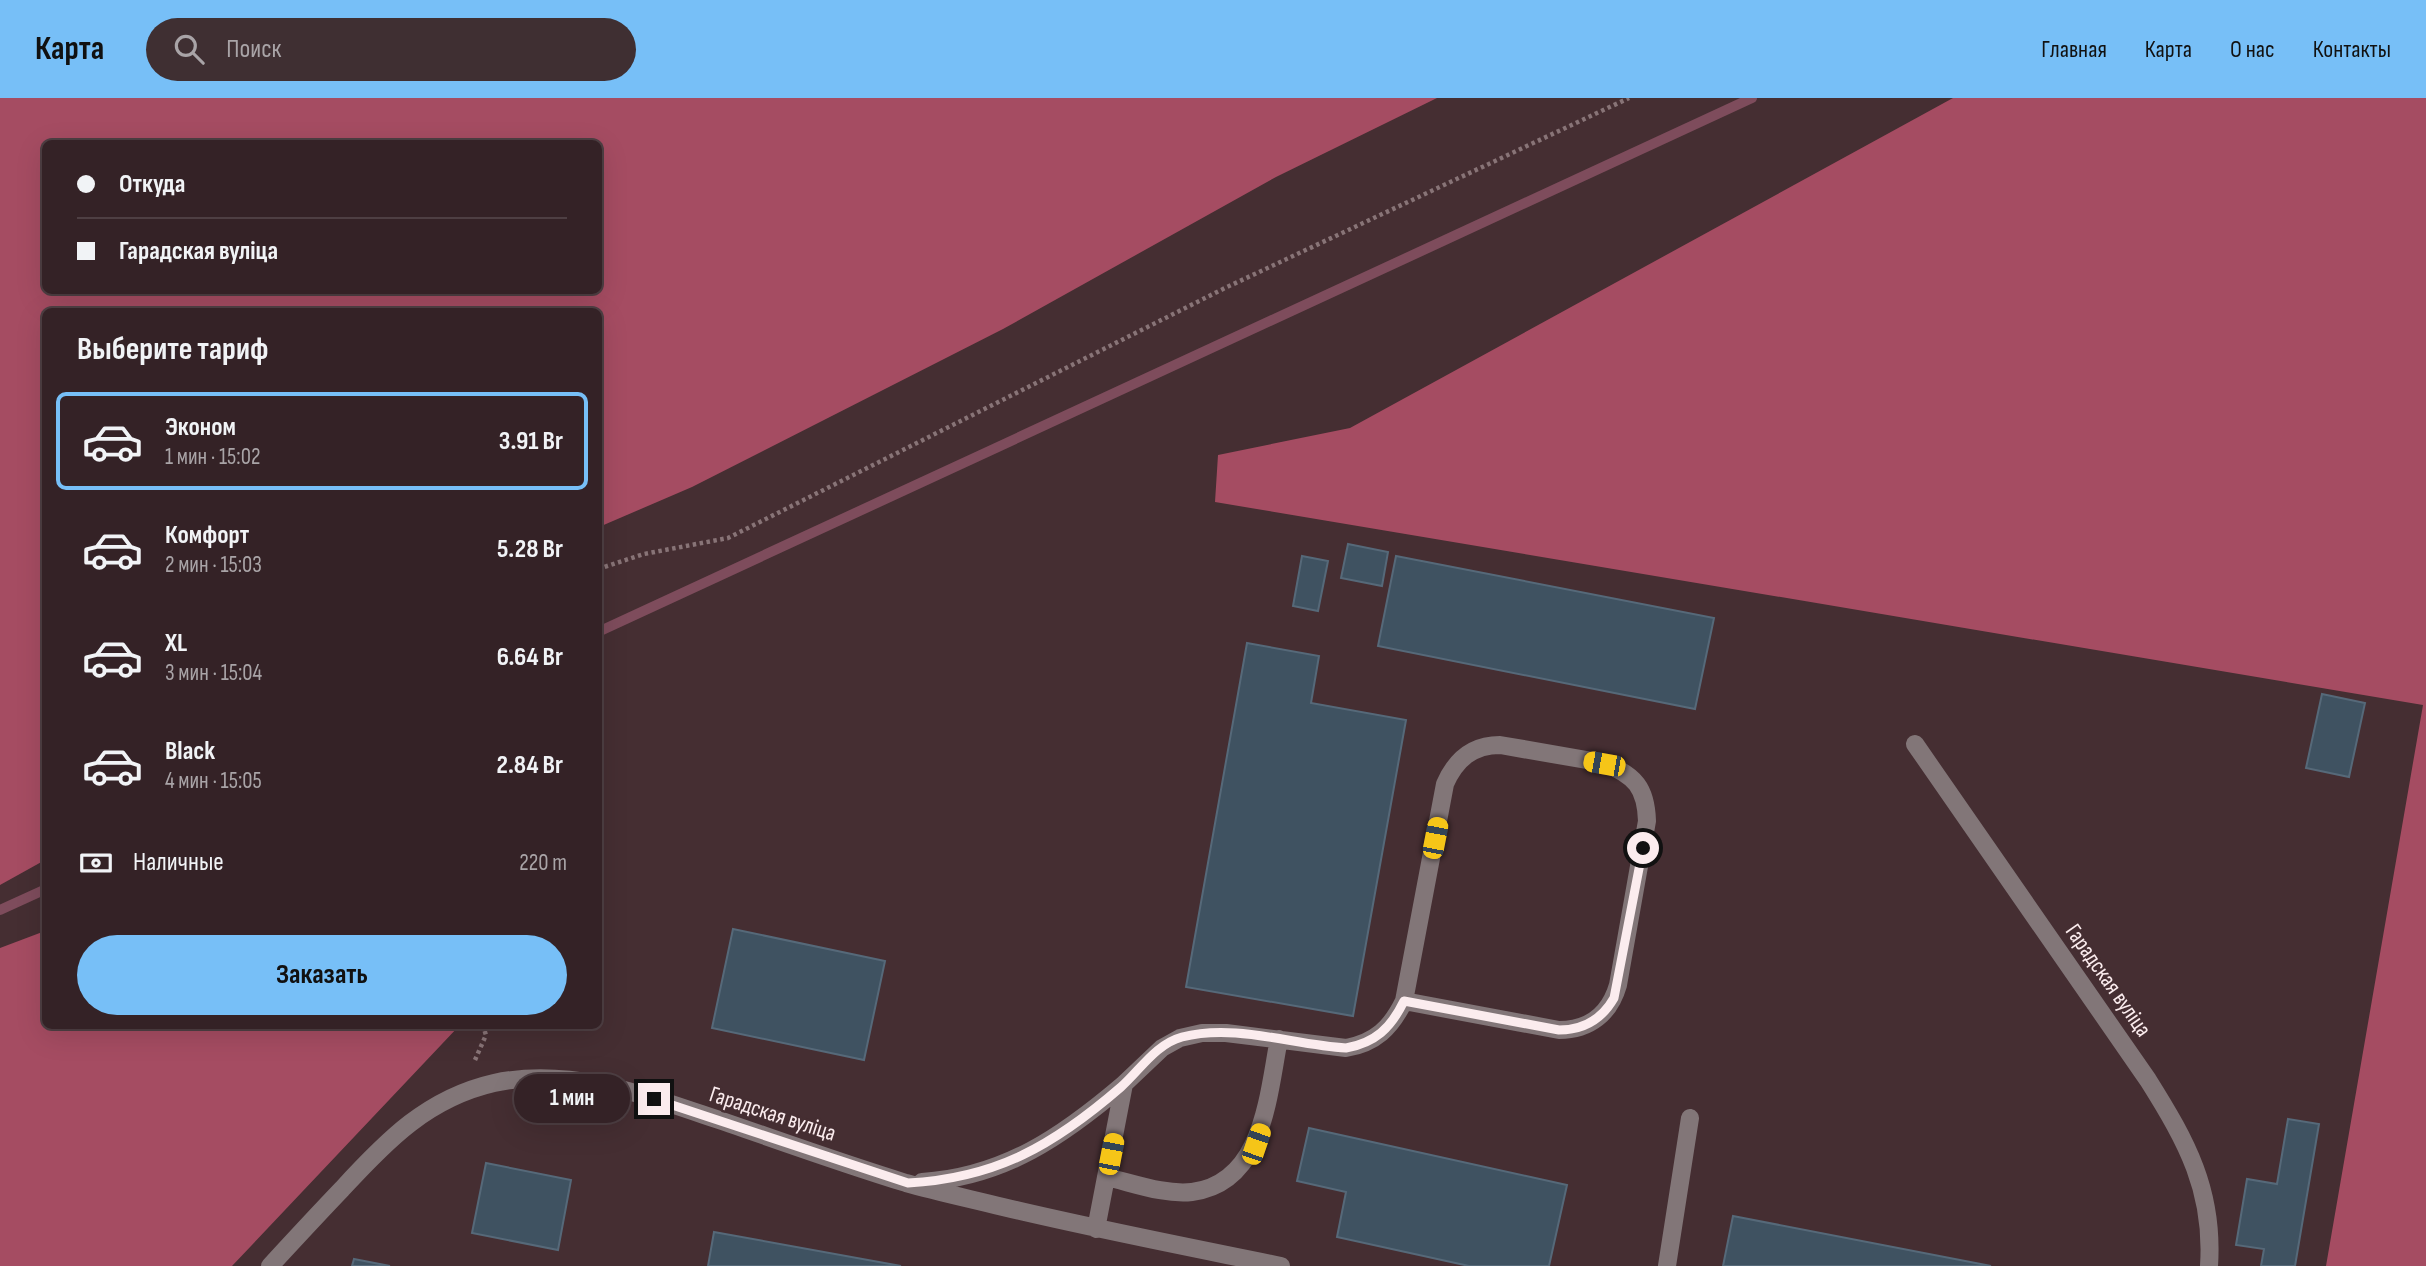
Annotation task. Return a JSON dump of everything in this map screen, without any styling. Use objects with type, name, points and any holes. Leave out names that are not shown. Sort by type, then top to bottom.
[{"type":"lane","name":"Гарадская вуліца","points":[[1915,744],[2148,1080],[2180,1134],[2203,1189],[2209,1216],[2209,1266]]},
{"type":"lane","points":[[908,1183],[943,1181],[982,1172],[1053,1140],[1124,1084],[1162,1048],[1180,1038],[1202,1033],[1226,1033],[1346,1048],[1377,1038],[1389,1027],[1404,1001],[1445,784],[1450,771],[1472,750],[1486,745],[1500,745],[1604,764],[1620,769],[1633,778],[1642,791],[1647,806],[1647,821],[1618,985],[1607,1010],[1585,1026],[1573,1030],[1559,1030],[1404,1001]]},
{"type":"lane","points":[[1106,1177],[1173,1192],[1191,1192],[1210,1188],[1229,1176],[1256,1144],[1263,1124],[1279,1039]]},
{"type":"lane","name":"Гарадская вуліца","points":[[270,1266],[379,1148],[403,1127],[430,1109],[462,1094],[494,1083],[528,1079],[568,1079],[609,1087],[654,1099],[908,1183],[1096,1228],[1281,1266]]},
{"type":"lane","points":[[1096,1228],[1124,1084]]},
{"type":"lane","points":[[1667,1266],[1690,1118]]},
{"type":"path","points":[[602,568],[645,554],[728,538],[1225,288],[1629,98]]},
{"type":"shaded area","points":[[0,98],[1437,98],[1276,177],[1003,329],[692,487],[602,526],[602,308],[42,308],[42,862],[0,885]]},
{"type":"shaded area","points":[[1953,98],[2426,98],[2426,1266],[2326,1266],[2423,705],[1215,502],[1218,455],[1350,428]]},
{"type":"shaded area","points":[[42,932],[42,1029],[456,1029],[232,1266],[0,1266],[0,948]]},
{"type":"building","points":[[1348,544],[1388,552],[1382,586],[1341,578]]},
{"type":"building","points":[[1302,556],[1328,561],[1318,611],[1293,606]]},
{"type":"building","points":[[1396,556],[1714,618],[1695,709],[1378,646]]},
{"type":"building","points":[[1247,643],[1319,656],[1311,703],[1406,720],[1353,1016],[1186,987]]},
{"type":"building","points":[[2322,694],[2365,703],[2349,777],[2306,768]]},
{"type":"building","points":[[733,929],[885,961],[864,1060],[712,1028]]},
{"type":"building","points":[[2288,1119],[2319,1124],[2295,1266],[2261,1266],[2264,1249],[2236,1245],[2247,1179],[2277,1184]]},
{"type":"building","points":[[1309,1128],[1567,1185],[1549,1266],[1469,1266],[1337,1237],[1346,1192],[1297,1181]]},
{"type":"building","points":[[486,1163],[571,1180],[558,1250],[472,1233]]},
{"type":"building","points":[[1733,1216],[1991,1266],[1723,1266]]},
{"type":"building","points":[[714,1232],[901,1266],[708,1266]]},
{"type":"building","points":[[354,1259],[390,1266],[352,1266]]},
{"type":"waterway","points":[[602,630],[1752,98]]},
{"type":"waterway","points":[[0,910],[42,891]]},
{"type":"route","points":[[654,1099],[908,1183],[943,1181],[982,1172],[1053,1140],[1086,1117],[1162,1048],[1180,1038],[1202,1033],[1226,1033],[1346,1048],[1377,1038],[1398,1015],[1404,1001],[1559,1030],[1573,1030],[1597,1018],[1607,1010],[1614,998],[1643,848]]}]
